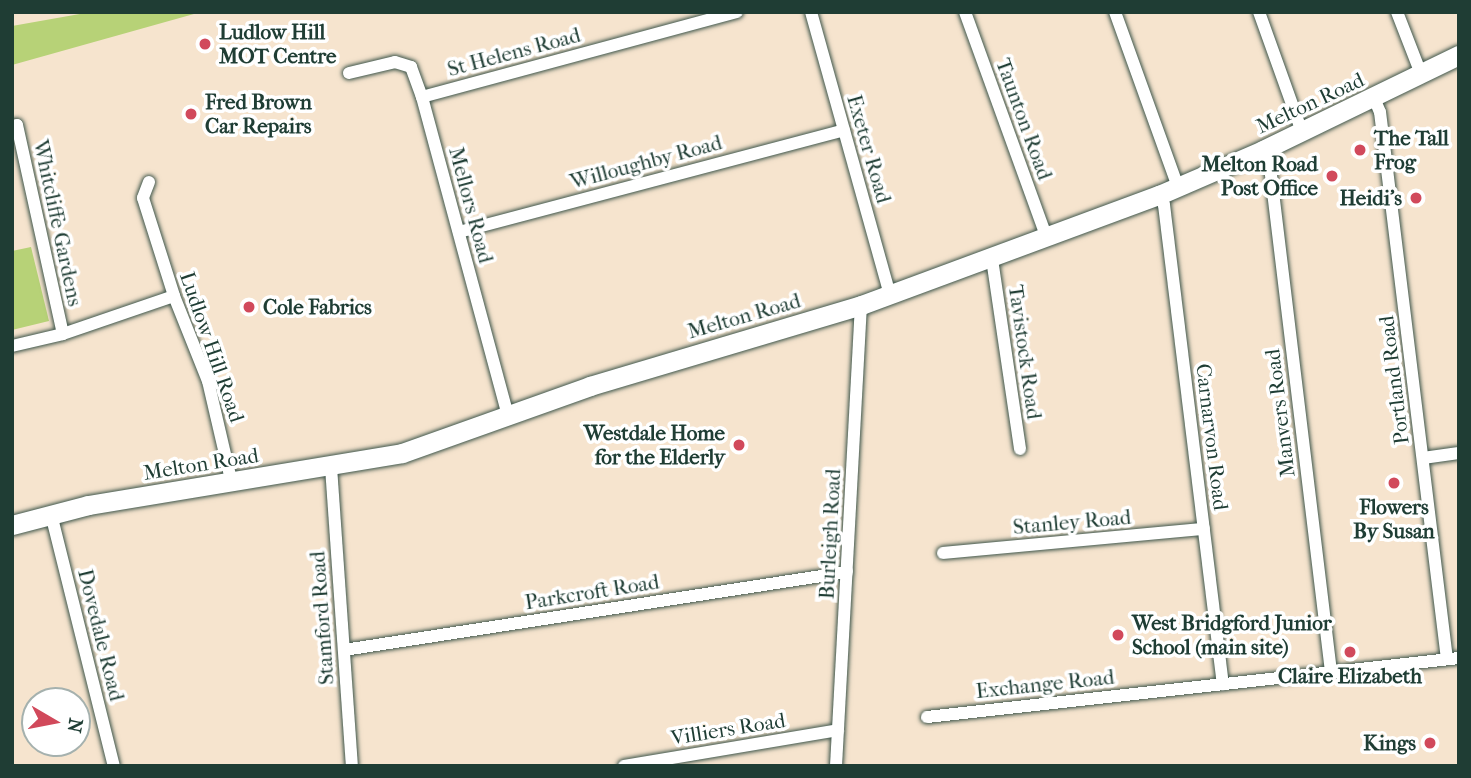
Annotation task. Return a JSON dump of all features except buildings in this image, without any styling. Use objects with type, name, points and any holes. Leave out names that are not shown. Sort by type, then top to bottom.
[{"type":"main road","name":"Melton Road","points":[[12,525],[51,514],[231,480],[331,467],[402,453],[602,382],[861,305],[992,259],[1159,195],[1302,132],[1459,55]]},
{"type":"street","name":"St Helens Road","points":[[422,97],[737,12]]},
{"type":"street","name":"Exeter Road","points":[[811,12],[890,295]]},
{"type":"street","name":"Taunton Road","points":[[965,12],[1047,238]]},
{"type":"street","points":[[1115,12],[1178,187]]},
{"type":"street","points":[[1259,12],[1302,132]]},
{"type":"street","points":[[1397,12],[1421,74]]},
{"type":"street","name":"Mellors Road","points":[[349,73],[395,62],[411,67],[422,97],[508,415]]},
{"type":"street","name":"Portland Road","points":[[1374,98],[1380,112],[1423,458],[1453,659]]},
{"type":"street","name":"Whitcliffe Gardens","points":[[12,125],[17,125],[63,334]]},
{"type":"street","name":"Willoughby Road","points":[[459,232],[844,130]]},
{"type":"street","name":"Manvers Road","points":[[1263,150],[1270,167],[1331,672]]},
{"type":"street","name":"Ludlow Hill Road","points":[[149,182],[143,198],[146,229],[208,381],[231,480]]},
{"type":"street","name":"Carnarvon Road","points":[[1159,195],[1164,205],[1223,684]]},
{"type":"street","name":"Tavistock Road","points":[[992,259],[1020,450]]},
{"type":"street","points":[[12,346],[63,334],[174,296]]},
{"type":"street","name":"Burleigh Road","points":[[836,766],[861,305]]},
{"type":"street","points":[[1423,458],[1459,453]]},
{"type":"street","name":"Stamford Road","points":[[331,467],[352,766]]},
{"type":"street","name":"Dovedale Road","points":[[51,514],[114,766]]},
{"type":"street","name":"Stanley Road","points":[[943,553],[1204,529]]},
{"type":"street","name":"Parkcroft Road","points":[[344,650],[847,572]]},
{"type":"street","name":"Exchange Road","points":[[927,717],[1453,659]]},
{"type":"street","name":"Villiers Road","points":[[624,766],[838,730]]},
{"type":"green space","points":[[91,12],[201,12],[12,65],[12,26]]},
{"type":"green space","points":[[31,247],[49,321],[12,330],[12,251]]},
{"type":"place","name":"Ludlow Hill MOT Centre","points":[[205,44]]},
{"type":"place","name":"Fred Brown Car Repairs","points":[[191,114]]},
{"type":"place","name":"The Tall Frog","points":[[1360,150]]},
{"type":"place","name":"Melton Road Post Office","points":[[1332,176]]},
{"type":"place","name":"Heidi's","points":[[1416,198]]},
{"type":"place","name":"Cole Fabrics","points":[[249,307]]},
{"type":"place","name":"Westdale Home for the Elderly","points":[[739,445]]},
{"type":"place","name":"Flowers By Susan","points":[[1394,483]]},
{"type":"place","name":"West Bridgford Junior School (main site)","points":[[1118,635]]},
{"type":"place","name":"Claire Elizabeth","points":[[1350,652]]},
{"type":"place","name":"Kings","points":[[1430,743]]}]
